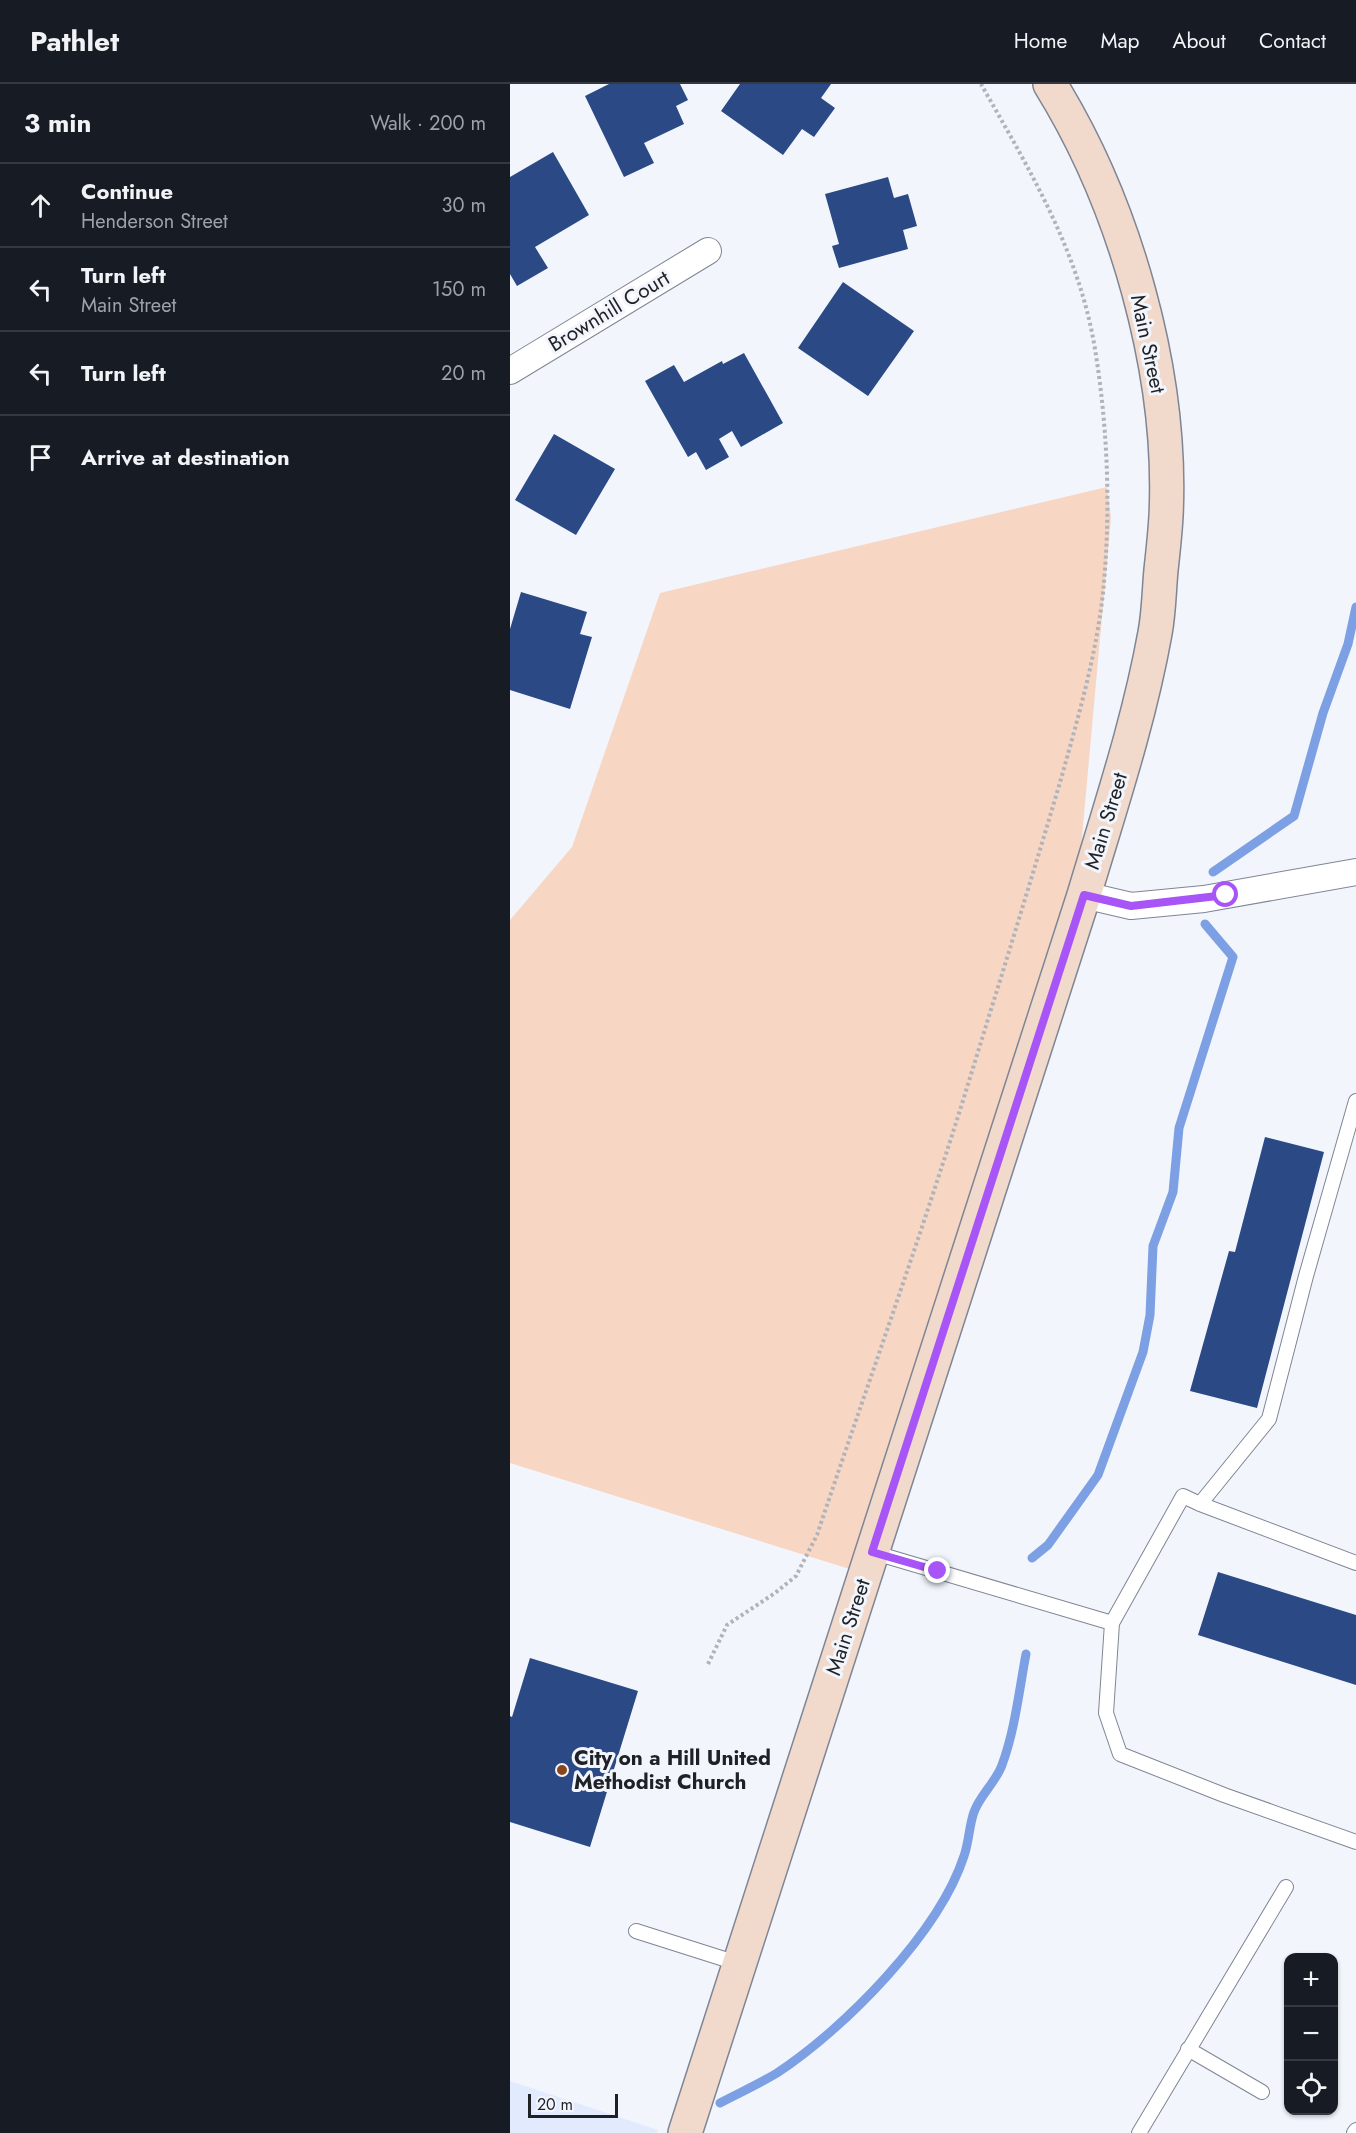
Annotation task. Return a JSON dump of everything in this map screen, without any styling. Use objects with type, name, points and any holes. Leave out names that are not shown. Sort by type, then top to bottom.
[{"type":"main road","name":"Main Street","points":[[685,2133],[1084,895],[1142,696],[1156,630],[1166,514],[1165,447],[1158,385],[1145,314],[1106,196],[1083,145],[1050,84]]},
{"type":"street","name":"Brownhill Court","points":[[510,371],[708,251]]},
{"type":"street","points":[[1084,895],[1131,906],[1204,898],[1356,872]]},
{"type":"lane","points":[[1200,1504],[1269,1419],[1309,1265],[1356,1101]]},
{"type":"lane","points":[[1356,1563],[1184,1496],[1112,1623],[1106,1713],[1120,1754],[1224,1796],[1356,1842]]},
{"type":"lane","points":[[872,1552],[1112,1623]]},
{"type":"lane","points":[[1138,2133],[1286,1887]]},
{"type":"lane","points":[[636,1931],[740,1964]]},
{"type":"lane","points":[[1188,2049],[1262,2092]]},
{"type":"path","points":[[708,1664],[727,1625],[796,1576],[817,1535],[942,1166],[1076,727],[1095,641],[1103,593],[1108,502],[1102,400],[1095,346],[1083,296],[1062,236],[1044,195],[981,84]]},
{"type":"shaded area","points":[[1107,487],[1111,518],[1078,881],[856,1571],[510,1463],[510,920],[572,847],[660,593]]},
{"type":"shaded area","points":[[510,2081],[658,2130],[657,2133],[510,2133]]},
{"type":"building","points":[[609,84],[680,84],[688,100],[676,106],[684,124],[644,143],[654,163],[624,177],[585,96]]},
{"type":"building","points":[[740,84],[831,84],[821,98],[835,108],[814,137],[802,129],[783,155],[721,111]]},
{"type":"building","points":[[553,152],[589,215],[535,247],[548,268],[517,286],[510,274],[510,177]]},
{"type":"building","points":[[888,177],[894,198],[908,194],[917,226],[903,230],[908,249],[839,268],[832,246],[839,244],[825,194]]},
{"type":"building","points":[[843,282],[914,331],[868,396],[798,348]]},
{"type":"building","points":[[744,353],[783,423],[741,447],[732,431],[719,439],[729,457],[706,470],[696,452],[688,457],[645,381],[674,365],[684,382],[722,361],[723,364]]},
{"type":"building","points":[[554,434],[615,469],[576,535],[515,500]]},
{"type":"building","points":[[521,592],[587,612],[580,634],[592,637],[570,709],[510,690],[510,629]]},
{"type":"building","points":[[1265,1137],[1324,1152],[1257,1408],[1190,1391],[1229,1251],[1235,1252]]},
{"type":"building","points":[[1218,1572],[1356,1615],[1356,1685],[1198,1635]]},
{"type":"building","name":"City on a Hill United Methodist Church","points":[[530,1658],[638,1691],[590,1847],[510,1822],[510,1716],[512,1717]]},
{"type":"waterway","points":[[1213,872],[1294,816],[1323,713],[1348,644],[1356,607]]},
{"type":"waterway","points":[[1032,1558],[1048,1545],[1098,1475],[1143,1352],[1150,1315],[1153,1246],[1173,1192],[1179,1128],[1233,957],[1205,924]]},
{"type":"waterway","points":[[720,2103],[777,2073],[831,2031],[886,1977],[912,1947],[934,1916],[952,1886],[964,1856],[972,1817],[1002,1765],[1013,1724],[1026,1654]]},
{"type":"place","name":"City on a Hill United Methodist Church","points":[[562,1770]]},
{"type":"route","points":[[938,1571],[872,1552],[1084,895],[1131,906],[1226,895]]}]
